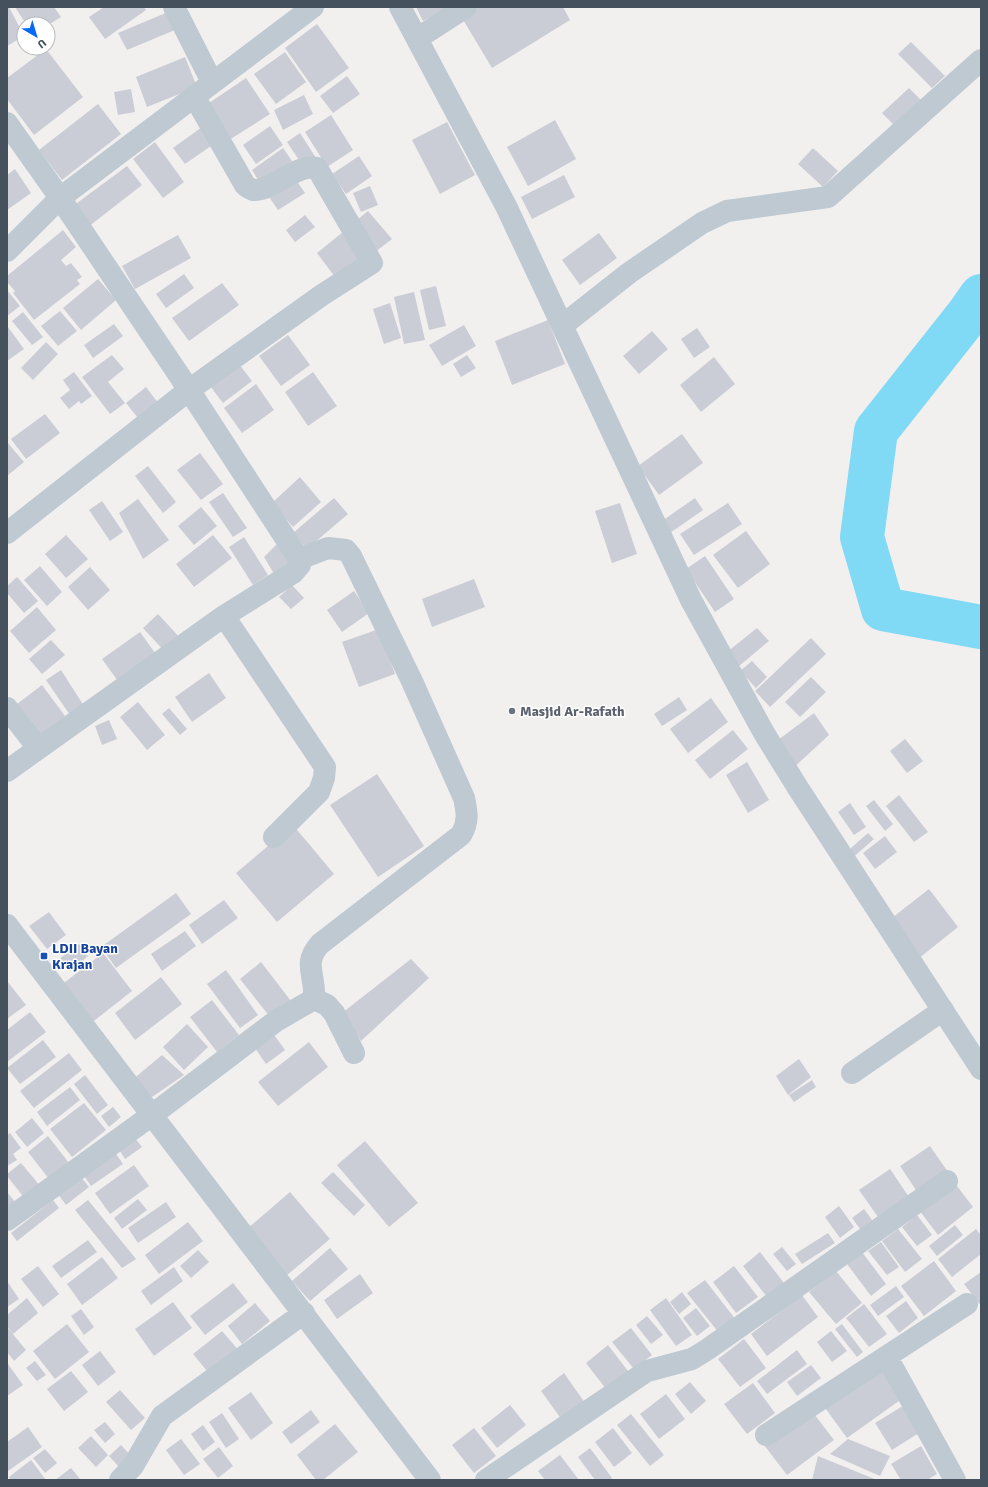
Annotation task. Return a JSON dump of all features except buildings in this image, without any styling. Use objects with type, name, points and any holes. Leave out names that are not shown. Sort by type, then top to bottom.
[{"type":"street","points":[[174,7],[212,82]]},
{"type":"street","points":[[7,251],[60,198],[313,7]]},
{"type":"street","points":[[400,7],[418,38],[506,206],[691,600],[764,733],[798,788],[981,1069]]},
{"type":"street","points":[[418,38],[466,7]]},
{"type":"street","points":[[563,325],[629,273],[702,223],[727,211],[828,197],[981,60]]},
{"type":"street","points":[[8,530],[189,390],[322,295],[372,263],[317,168],[312,167],[299,170],[260,189],[253,190],[249,188],[245,185],[194,96]]},
{"type":"street","points":[[7,123],[60,198],[189,390],[299,559],[300,565],[293,573],[224,616],[7,771]]},
{"type":"street","points":[[299,559],[328,548],[346,550],[351,556],[411,679],[464,798],[468,816],[466,827],[460,835],[320,944],[313,952],[310,960],[315,984],[314,998]]},
{"type":"street","points":[[224,616],[325,767],[324,778],[319,792],[274,837]]},
{"type":"street","points":[[7,708],[38,748]]},
{"type":"street","points":[[7,925],[430,1480]]},
{"type":"street","points":[[314,998],[327,1005],[334,1013],[354,1053]]},
{"type":"street","points":[[7,1220],[152,1115],[276,1021],[314,998]]},
{"type":"street","points":[[852,1073],[943,1010]]},
{"type":"street","points":[[486,1480],[647,1371],[692,1359],[708,1349],[946,1181]]},
{"type":"street","points":[[766,1435],[967,1304]]},
{"type":"street","points":[[120,1480],[133,1466],[162,1416],[304,1313]]},
{"type":"street","points":[[887,1357],[955,1480]]},
{"type":"waterway","points":[[981,296],[967,316],[876,431],[862,537],[883,609],[981,627]]},
{"type":"place","name":"Masjid Ar-Rafath","points":[[512,711]]},
{"type":"place","name":"LDII Bayan Krajan","points":[[44,956]]}]
